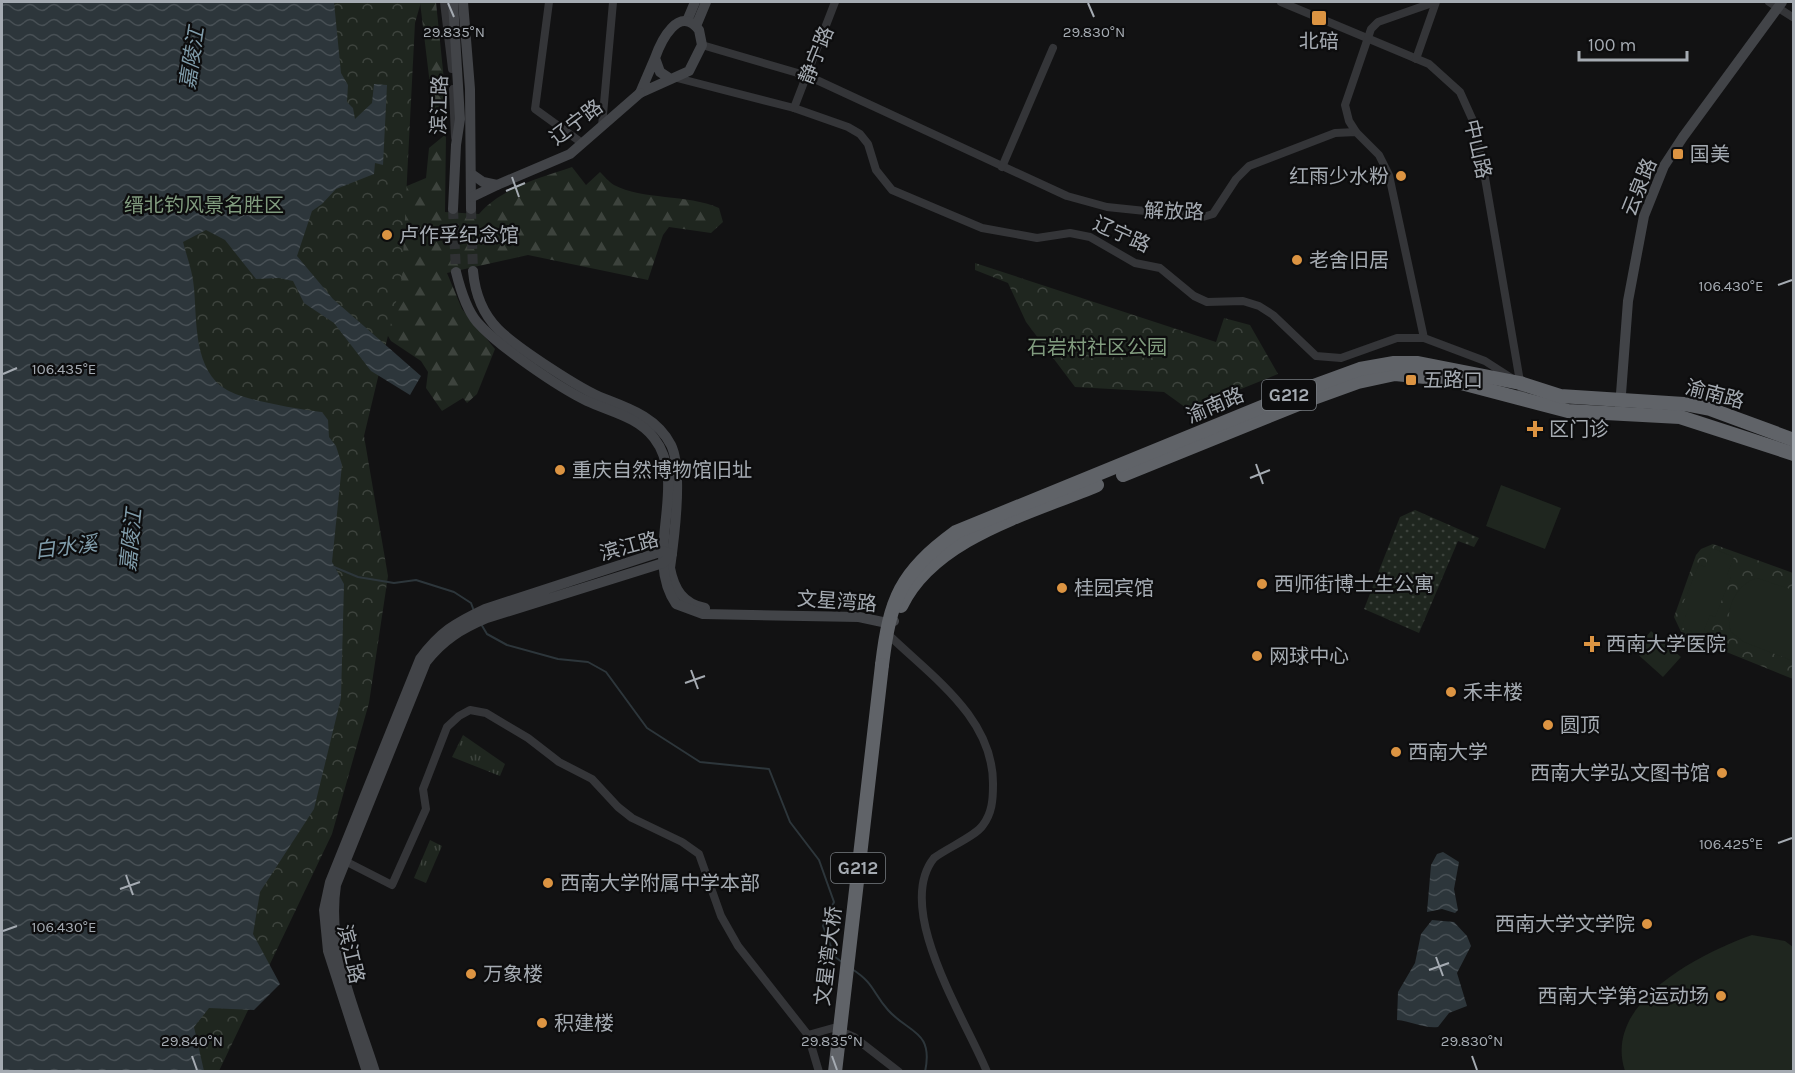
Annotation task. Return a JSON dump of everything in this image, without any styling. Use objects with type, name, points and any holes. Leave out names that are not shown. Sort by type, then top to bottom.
[{"type":"highway","name":"渝南路","points":[[885,666],[890,620],[898,593],[917,564],[956,532],[1360,369],[1394,363],[1418,363],[1520,383],[1560,396],[1622,398],[1710,409],[1794,440]]},
{"type":"highway","name":"渝南路","points":[[885,666],[892,638],[890,620],[924,573],[959,543],[1131,471],[1358,382],[1395,374],[1416,374],[1446,379],[1568,411],[1680,417],[1794,454]]},
{"type":"highway","name":"文星湾大桥","points":[[835,1071],[885,666]]},
{"type":"highway","name":"文星湾大桥","points":[[842,1071],[885,666]]},
{"type":"main road","name":"滨江路","points":[[453,2],[460,109],[453,209]]},
{"type":"main road","name":"滨江路","points":[[463,2],[471,89],[473,175],[471,209]]},
{"type":"main road","points":[[692,24],[671,26],[655,58],[660,72],[673,78],[689,71],[702,45],[702,36],[692,24],[695,2]]},
{"type":"main road","points":[[692,24],[706,2]]},
{"type":"main road","name":"云泉路","points":[[1619,413],[1628,301],[1644,216],[1664,166],[1777,3]]},
{"type":"main road","name":"辽宁路","points":[[640,93],[655,58]]},
{"type":"main road","name":"辽宁路","points":[[472,197],[570,154],[640,93],[673,78]]},
{"type":"main road","points":[[473,175],[483,182],[497,185]]},
{"type":"main road","name":"文星湾路","points":[[473,271],[475,291],[498,329],[565,377],[606,399],[631,407],[662,432],[671,445],[677,474],[668,552],[663,563],[667,591],[676,604],[695,613],[859,617],[890,620]]},
{"type":"main road","name":"文星湾路","points":[[456,272],[461,291],[476,321],[492,336],[560,386],[587,401],[630,418],[654,438],[667,465],[668,552],[673,583],[680,595],[694,605],[866,611],[890,620]]},
{"type":"main road","name":"滨江路","points":[[367,1071],[328,951],[324,910],[330,882],[423,660],[441,643],[462,629],[548,594],[668,552]]},
{"type":"main road","name":"滨江路","points":[[548,594],[663,563]]},
{"type":"main road","name":"滨江路","points":[[375,1071],[336,950],[332,911],[336,885],[423,660]]},
{"type":"street","points":[[444,2],[452,63],[456,145]]},
{"type":"street","points":[[549,2],[536,109],[582,143]]},
{"type":"street","points":[[602,126],[613,2]]},
{"type":"street","name":"静宁路","points":[[794,108],[835,2]]},
{"type":"street","points":[[1424,338],[1389,175],[1379,155],[1348,121],[1345,105],[1371,29],[1378,22],[1435,2]]},
{"type":"street","points":[[1416,59],[1435,2]]},
{"type":"street","points":[[1777,3],[1794,18]]},
{"type":"street","name":"中山路","points":[[1285,4],[1416,59],[1437,70],[1460,92],[1474,123],[1523,399]]},
{"type":"street","name":"解放路","points":[[702,45],[808,76],[1067,196],[1107,207],[1203,217],[1213,214],[1236,179],[1249,166],[1335,133],[1356,132]]},
{"type":"street","points":[[1002,167],[1053,48]]},
{"type":"street","name":"辽宁路","points":[[673,78],[794,108],[860,134],[868,144],[876,170],[892,190],[982,228],[1037,238],[1070,234],[1090,237],[1135,263],[1166,271],[1194,296],[1208,302],[1243,301],[1259,306],[1273,315],[1317,356],[1341,358],[1397,338],[1424,338],[1485,361],[1520,383]]},
{"type":"street","points":[[892,638],[977,724],[990,757],[993,795],[988,816],[975,833],[950,846],[934,858],[928,866],[921,893],[923,916],[932,951],[987,1071]]},
{"type":"street","points":[[345,861],[392,885],[426,810],[423,789],[447,728],[459,716],[470,710],[486,713],[528,738],[559,762],[592,779],[633,818],[682,842],[699,854],[721,916],[738,946],[808,1035],[819,1071]]},
{"type":"street","points":[[808,1035],[833,1028],[854,1037],[899,1071]]},
{"type":"green space","name":"缙北钓风景名胜区","points":[[2,2],[421,2],[415,23],[402,277],[364,436],[388,576],[369,703],[332,834],[219,1071],[2,1072]]},
{"type":"green space","points":[[420,2],[436,2],[446,100],[430,114],[431,93]]},
{"type":"green space","points":[[446,134],[445,212],[479,214],[498,197],[534,180],[572,167],[586,185],[600,172],[612,184],[625,190],[693,201],[719,208],[723,222],[711,233],[669,227],[663,235],[648,280],[528,255],[447,273],[462,309],[495,349],[477,394],[467,403],[463,398],[442,411],[426,388],[428,372],[421,361],[391,341],[388,336],[378,198],[426,178],[429,148]]},
{"type":"green space","name":"石岩村社区公园","points":[[975,263],[1216,342],[1224,318],[1250,325],[1278,374],[1189,410],[1164,392],[1075,387],[1026,322],[1008,283],[975,270]]},
{"type":"green space","points":[[1501,485],[1561,508],[1545,549],[1486,526]]},
{"type":"green space","points":[[1415,510],[1479,538],[1474,547],[1458,541],[1419,633],[1364,609],[1400,517]]},
{"type":"green space","points":[[1713,544],[1793,573],[1793,679],[1682,634],[1674,617],[1696,555],[1701,549]]},
{"type":"green space","points":[[1712,548],[1734,557],[1727,575],[1731,577],[1715,617],[1710,615],[1702,635],[1681,627],[1689,608],[1683,604],[1699,564],[1705,567]]},
{"type":"green space","points":[[1757,578],[1793,590],[1793,661],[1744,642],[1731,632],[1729,615],[1733,599],[1743,586]]},
{"type":"green space","points":[[1651,631],[1681,657],[1663,677],[1634,651]]},
{"type":"green space","points":[[463,735],[505,764],[500,776],[452,757]]},
{"type":"green space","points":[[430,840],[442,846],[426,883],[414,878]]},
{"type":"green space","name":"西南大学第2运动场","points":[[1752,935],[1785,941],[1793,947],[1793,1069],[1791,1072],[1625,1071],[1622,1046],[1628,1023],[1642,1002],[1683,968],[1707,954]]},
{"type":"water","name":"缙北钓风景名胜区","points":[[2,2],[334,2],[341,73],[348,85],[347,102],[353,108],[355,119],[372,103],[374,84],[387,85],[383,165],[375,163],[374,174],[336,189],[312,211],[297,256],[333,299],[421,376],[410,395],[371,371],[334,323],[304,303],[293,281],[279,278],[256,279],[225,240],[206,230],[183,242],[193,282],[199,344],[208,371],[216,381],[235,394],[273,404],[322,412],[328,420],[329,437],[336,446],[342,465],[332,562],[344,584],[341,698],[314,809],[260,892],[253,934],[280,984],[254,1010],[209,1008],[194,1027],[204,1071],[2,1071]]},
{"type":"water","points":[[1443,852],[1459,862],[1454,889],[1458,910],[1455,913],[1442,909],[1427,912],[1431,865],[1437,854]]},
{"type":"water","points":[[1432,920],[1454,922],[1467,936],[1471,946],[1457,973],[1467,1006],[1449,1013],[1438,1027],[1397,1020],[1398,992],[1415,963],[1421,934]]},
{"type":"waterway","points":[[334,567],[358,577],[394,583],[416,580],[454,592],[471,603],[474,611]]},
{"type":"waterway","points":[[481,624],[487,634],[507,645],[558,659],[588,662],[606,672],[647,728],[700,762],[769,769],[790,822],[819,860],[834,902],[823,926],[835,957],[842,962]]},
{"type":"waterway","points":[[852,969],[869,984],[888,1010],[923,1040],[927,1058],[925,1072]]},
{"type":"tunnel","points":[[453,209],[456,272]]},
{"type":"tunnel","points":[[471,209],[473,271]]},
{"type":"place","name":"北碚","points":[[1319,18]]},
{"type":"place","name":"国美","points":[[1678,154]]},
{"type":"place","name":"红雨少水粉","points":[[1401,176]]},
{"type":"place","name":"卢作孚纪念馆","points":[[387,235]]},
{"type":"place","name":"老舍旧居","points":[[1297,260]]},
{"type":"place","name":"五路口","points":[[1411,380]]},
{"type":"place","name":"区门诊","points":[[1535,429]]},
{"type":"place","name":"重庆自然博物馆旧址","points":[[560,470]]},
{"type":"place","name":"西师街博士生公寓","points":[[1262,584]]},
{"type":"place","name":"桂园宾馆","points":[[1062,588]]},
{"type":"place","name":"西南大学医院","points":[[1592,644]]},
{"type":"place","name":"网球中心","points":[[1257,656]]},
{"type":"place","name":"禾丰楼","points":[[1451,692]]},
{"type":"place","name":"圆顶","points":[[1548,725]]},
{"type":"place","name":"西南大学","points":[[1396,752]]},
{"type":"place","name":"西南大学弘文图书馆","points":[[1722,773]]},
{"type":"place","name":"西南大学附属中学本部","points":[[548,883]]},
{"type":"place","name":"西南大学文学院","points":[[1647,924]]},
{"type":"place","name":"万象楼","points":[[471,974]]},
{"type":"place","name":"西南大学第2运动场","points":[[1721,996]]},
{"type":"place","name":"积建楼","points":[[542,1023]]},
{"type":"water label","name":"嘉陵江","points":[[192,58]]},
{"type":"water label","name":"嘉陵江","points":[[131,540]]},
{"type":"water label","name":"白水溪","points":[[66,547]]}]
